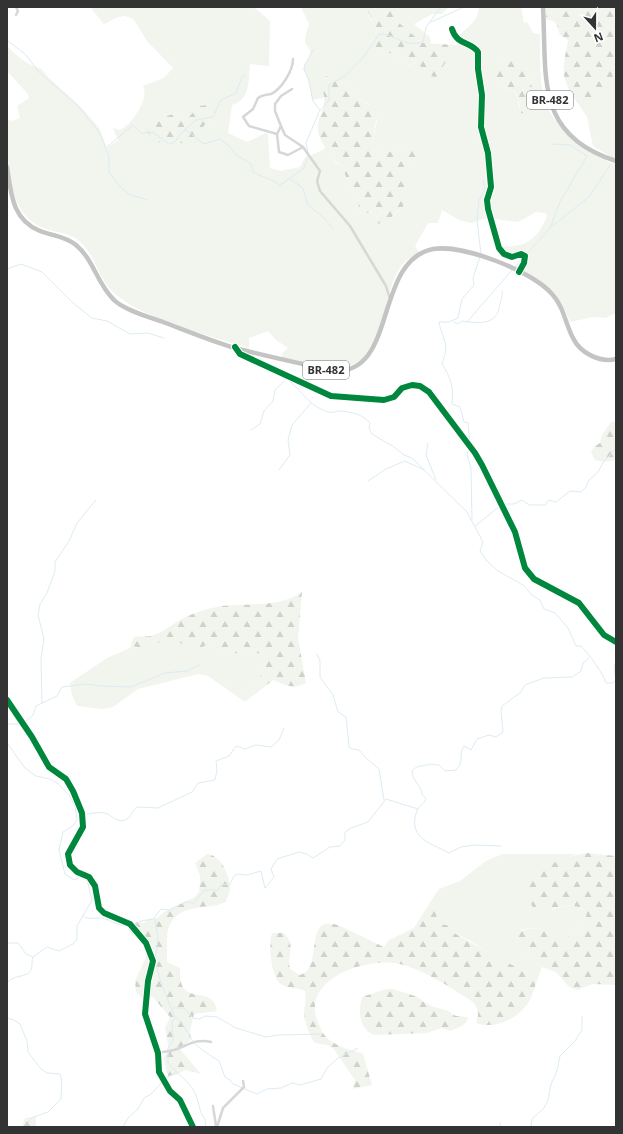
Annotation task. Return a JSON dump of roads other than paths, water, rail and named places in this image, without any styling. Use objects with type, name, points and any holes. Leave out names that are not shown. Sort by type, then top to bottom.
[{"type":"highway","name":"BR-482","points":[[544,7],[546,83],[555,116],[573,139],[606,158],[616,161]]},
{"type":"highway","name":"BR-482","points":[[7,167],[12,201],[22,219],[40,231],[60,236],[78,246],[90,262],[104,288],[114,300],[124,307],[150,318],[235,348],[330,370],[341,371],[361,362],[371,351],[379,334],[398,278],[405,267],[415,257],[432,249],[450,249],[485,256],[519,272],[541,285],[554,297],[564,312],[573,338],[579,346],[596,358],[608,360],[616,359]]},
{"type":"street","points":[[16,7],[18,11],[16,15]]},
{"type":"street","points":[[452,29],[454,35],[460,42],[473,47],[478,52],[478,69],[482,95],[481,127],[488,153],[491,187],[487,200],[488,209],[499,248],[504,254],[512,257],[521,254],[525,256],[524,263],[519,272]]},
{"type":"street","points":[[277,134],[249,126],[243,117],[253,109],[258,98],[272,93],[282,83],[292,68],[293,59]]},
{"type":"street","points":[[292,89],[281,96],[275,104],[275,111],[285,135],[303,147],[320,171],[317,181],[320,191],[350,226],[386,286],[390,299]]},
{"type":"street","points":[[281,126],[277,134],[278,150],[280,154],[288,155],[303,147]]},
{"type":"street","points":[[235,348],[240,354],[331,396],[384,400],[394,397],[402,388],[412,385],[420,386],[429,392],[476,453],[515,532],[525,568],[534,579],[579,603],[604,635],[616,642]]},
{"type":"street","points":[[7,700],[49,767],[66,780],[73,791],[82,813],[83,827],[68,854],[70,865],[77,872],[89,877],[95,886],[99,908],[104,913],[130,924],[146,943],[153,961],[148,982],[145,1014],[158,1053],[159,1072],[170,1091],[180,1100],[193,1127]]},
{"type":"street","points":[[158,1053],[175,1049],[188,1043],[204,1040],[211,1042]]},
{"type":"street","points":[[216,1127],[223,1108],[244,1086],[243,1081]]},
{"type":"street","points":[[213,1106],[216,1127]]},
{"type":"waterway","points":[[308,152],[306,143],[319,112],[329,100],[329,85],[345,76],[365,55],[379,34],[410,43],[423,42],[426,27],[441,7]]},
{"type":"waterway","points":[[431,22],[464,7]]},
{"type":"waterway","points":[[7,40],[26,55],[39,72],[77,105],[100,133],[109,157],[109,172],[120,187],[129,194],[147,200]]},
{"type":"waterway","points":[[314,49],[305,64],[304,69],[309,81],[313,101],[320,110]]},
{"type":"waterway","points":[[107,147],[133,125],[141,133],[153,132],[169,144],[175,142],[182,132],[196,120],[213,117],[221,100],[236,93],[242,77],[245,75]]},
{"type":"waterway","points":[[184,130],[189,132],[204,144],[220,139],[228,145],[235,154],[251,164],[253,172],[280,185],[304,168],[308,155]]},
{"type":"waterway","points":[[551,226],[560,202],[587,156],[570,145],[552,144]]},
{"type":"waterway","points":[[515,267],[551,227],[589,197],[610,165]]},
{"type":"waterway","points":[[290,179],[303,188],[308,205],[323,217],[333,229]]},
{"type":"waterway","points":[[481,254],[477,220],[479,200],[485,189],[483,180]]},
{"type":"waterway","points":[[470,443],[468,423],[464,422],[460,407],[452,404],[453,393],[451,383],[442,364],[446,349],[439,322],[449,322],[458,318],[462,299],[474,285],[473,278],[480,257]]},
{"type":"waterway","points":[[7,269],[21,264],[42,272],[73,303],[92,318],[107,321],[130,334],[148,333],[164,338]]},
{"type":"waterway","points":[[467,322],[512,270]]},
{"type":"waterway","points":[[454,322],[458,324],[462,321],[479,323],[489,321],[497,314],[502,298],[502,291]]},
{"type":"waterway","points":[[251,430],[260,424],[264,411],[273,401],[275,390],[286,379],[291,382],[312,404],[323,410],[329,412],[348,412],[364,417],[370,423],[369,428],[372,434],[394,447],[404,455],[412,458],[467,512],[483,542],[480,551],[486,560],[498,571],[523,585],[532,595],[540,600],[544,609],[555,613],[568,628],[576,646],[581,646],[592,659],[606,683],[612,683],[616,680]]},
{"type":"waterway","points":[[279,470],[290,455],[288,440],[292,425],[311,403]]},
{"type":"waterway","points":[[428,443],[426,455],[436,480]]},
{"type":"waterway","points":[[469,449],[467,454],[471,468],[472,520]]},
{"type":"waterway","points":[[503,504],[514,504],[522,500],[529,505],[545,505],[549,500],[556,502],[570,491],[581,492],[586,487],[589,480],[598,472],[604,461],[616,449]]},
{"type":"waterway","points":[[368,481],[386,469],[405,461],[424,470]]},
{"type":"waterway","points":[[42,703],[41,658],[44,639],[38,615],[40,604],[47,593],[55,571],[55,562],[69,541],[77,523],[96,500]]},
{"type":"waterway","points":[[475,526],[500,506]]},
{"type":"waterway","points":[[317,654],[320,661],[320,677],[333,695],[338,712],[346,717],[349,747],[359,750],[379,769],[384,800]]},
{"type":"waterway","points":[[501,846],[474,845],[461,847],[449,853],[427,842],[421,837],[415,826],[415,818],[418,808],[425,802],[426,799],[413,778],[412,771],[418,767],[431,764],[439,765],[445,771],[456,770],[459,767],[461,752],[464,746],[471,750],[477,739],[489,735],[496,737],[503,732],[502,706],[521,692],[525,685],[544,678],[572,677],[581,671],[583,663],[589,658]]},
{"type":"waterway","points":[[616,662],[614,667],[616,680]]},
{"type":"waterway","points":[[25,722],[33,715],[36,706],[57,696],[62,687],[86,684],[131,687],[165,673],[187,671],[199,665]]},
{"type":"waterway","points":[[7,724],[20,724]]},
{"type":"waterway","points":[[83,815],[105,813],[117,820],[122,821],[129,818],[137,807],[158,808],[192,792],[198,783],[215,780],[217,770],[216,761],[229,756],[236,746],[245,749],[256,745],[271,747],[279,740],[284,728]]},
{"type":"waterway","points":[[7,743],[25,768],[36,776],[50,779],[57,783],[69,795],[75,806],[77,819],[74,825],[63,832],[59,850],[65,874],[74,880],[81,877],[87,880],[92,900],[77,926],[77,939],[73,944],[59,951],[47,947],[33,957],[26,954],[18,943],[7,943]]},
{"type":"waterway","points":[[133,925],[141,921],[153,919],[161,909],[169,910],[185,902],[194,903],[204,890],[218,890],[221,885],[230,884],[234,876],[238,874],[247,875],[261,871],[265,888],[274,877],[271,869],[277,859],[299,852],[307,854],[313,858],[330,847],[340,846],[345,840],[345,832],[351,828],[368,822],[386,799],[418,809]]},
{"type":"waterway","points":[[83,916],[90,919],[102,918],[118,924],[130,926]]},
{"type":"waterway","points":[[155,919],[158,938],[155,960],[161,983],[175,1017],[196,1045],[219,1061],[225,1077],[233,1084],[257,1094],[267,1089],[281,1088],[292,1083],[300,1085],[321,1079],[327,1068],[338,1058],[358,1048]]},
{"type":"waterway","points":[[7,983],[13,978],[27,974],[32,968],[33,957]]},
{"type":"waterway","points":[[173,1008],[184,1008],[193,1018],[200,1019],[205,1016],[217,1017],[236,1028],[266,1037],[279,1035],[322,1034]]},
{"type":"waterway","points":[[531,1127],[532,1119],[544,1108],[548,1100],[551,1084],[557,1071],[560,1056],[575,1041],[582,1030],[582,1016]]},
{"type":"waterway","points":[[7,1018],[20,1024],[27,1041],[28,1052],[41,1069],[47,1073],[60,1074],[61,1077],[61,1099],[48,1112],[31,1118],[26,1127]]},
{"type":"waterway","points":[[175,1018],[172,1022],[173,1041],[168,1048],[168,1063],[190,1085],[196,1096],[201,1113],[205,1119],[206,1127]]},
{"type":"waterway","points":[[123,1127],[128,1118],[138,1109],[144,1098],[151,1094],[166,1078],[177,1072]]},
{"type":"waterway","points":[[500,1123],[501,1127]]}]
